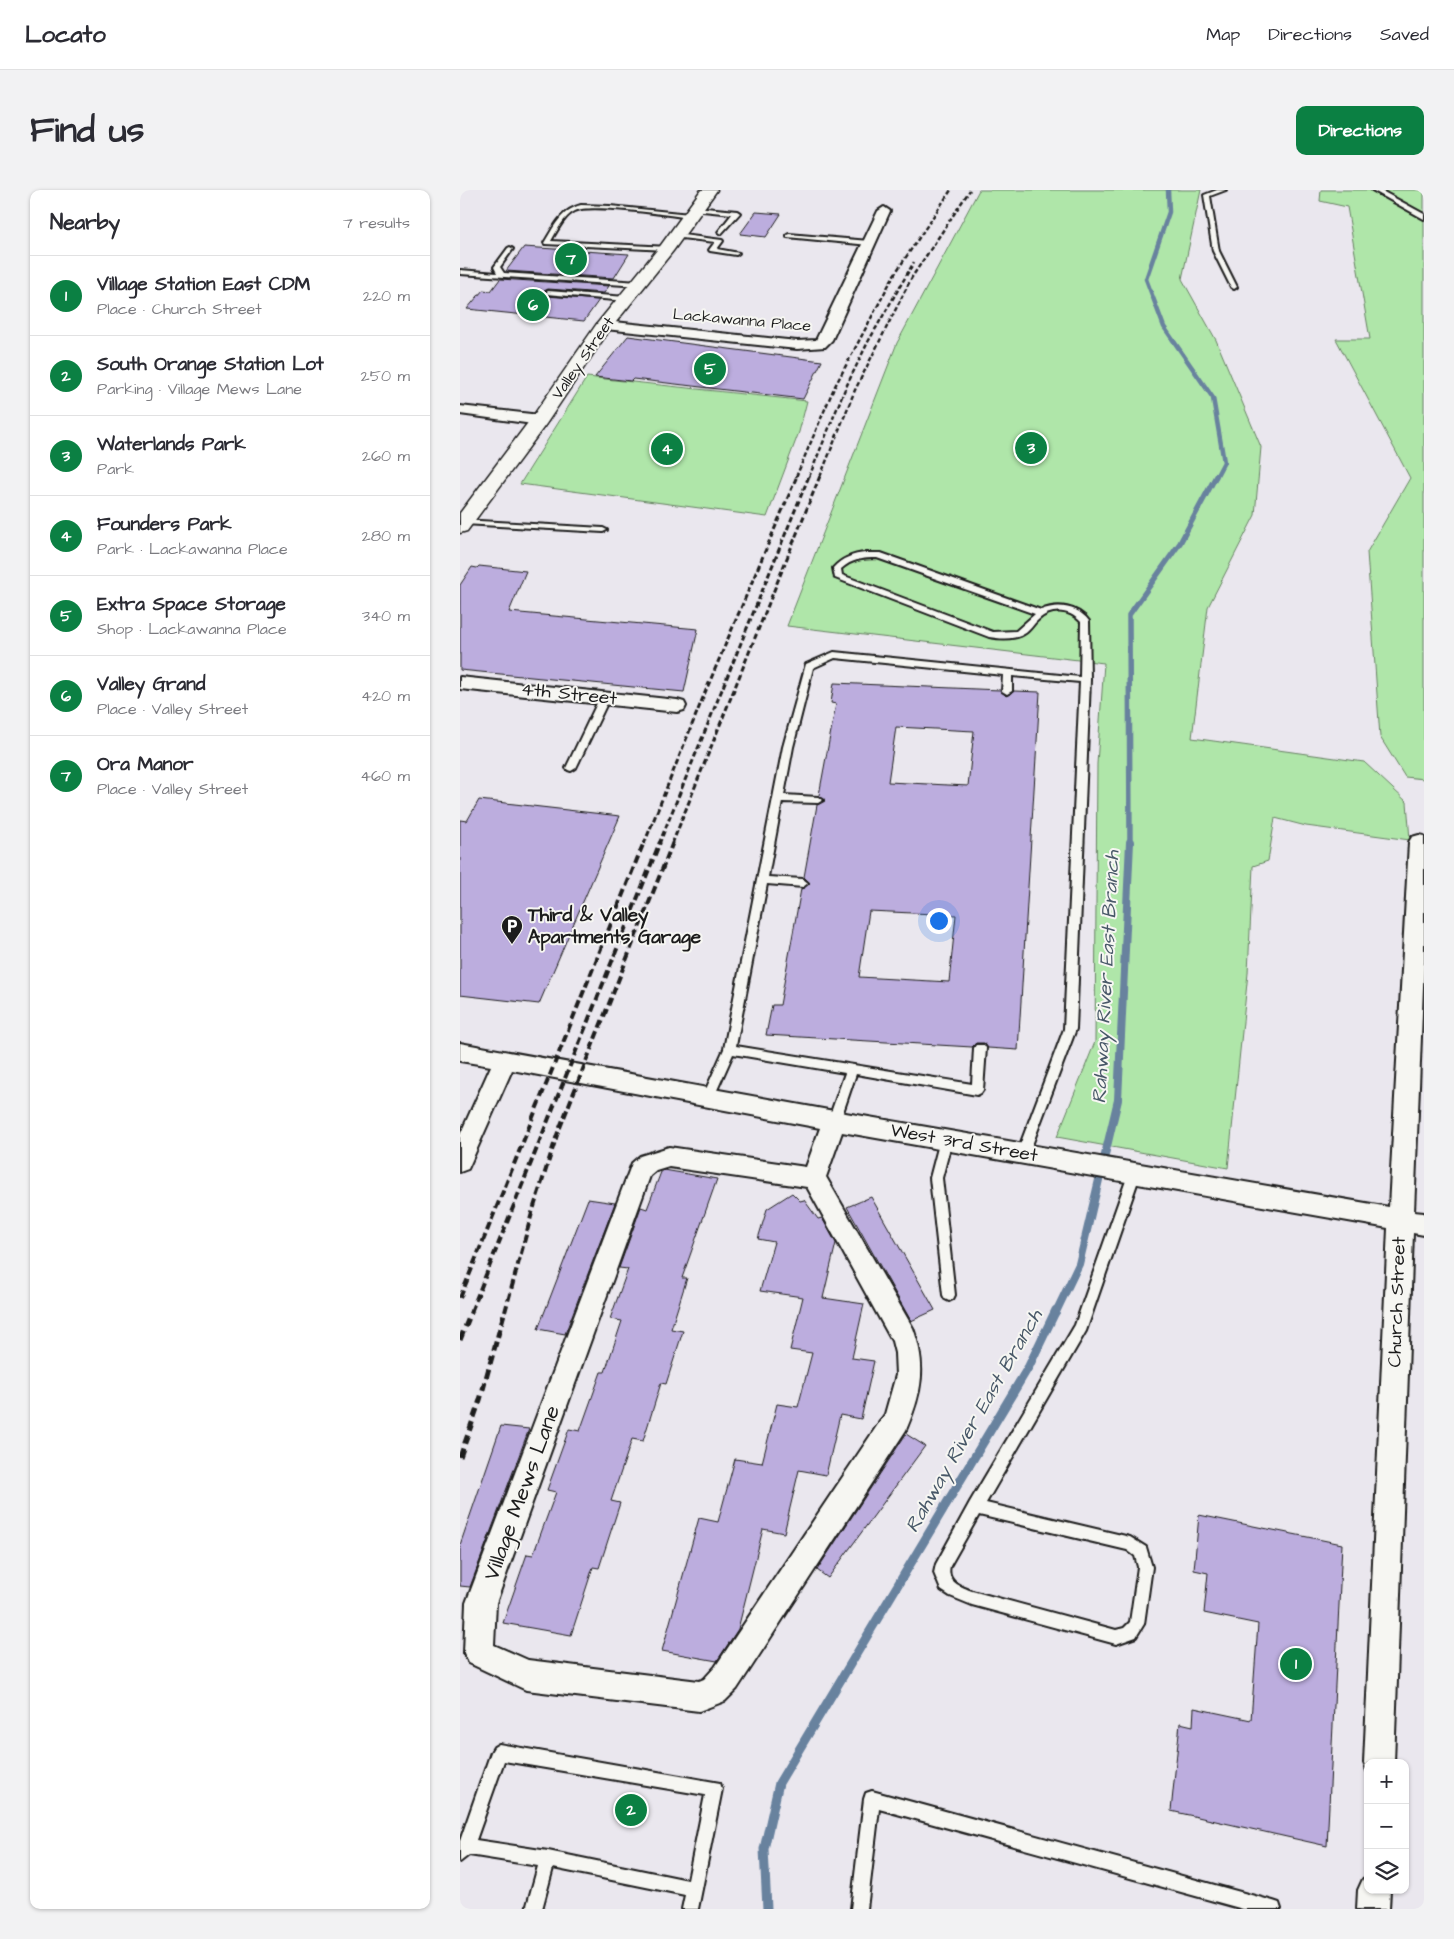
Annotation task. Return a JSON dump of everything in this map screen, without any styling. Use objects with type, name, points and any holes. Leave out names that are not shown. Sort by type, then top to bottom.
[{"type":"main road","name":"Valley Street","points":[[461,524],[540,420],[604,325],[639,284],[709,190]]},
{"type":"street","name":"Lackawanna Place","points":[[604,325],[797,345],[820,344],[824,340],[884,211]]},
{"type":"street","points":[[460,410],[540,420]]},
{"type":"street","name":"4th Street","points":[[460,683],[677,706]]},
{"type":"street","name":"Church Street","points":[[1379,1759],[1412,1222],[1419,842]]},
{"type":"street","name":"West 3rd Street","points":[[460,1052],[709,1096],[834,1121],[1412,1222]]},
{"type":"street","points":[[460,1162],[505,1060]]},
{"type":"street","points":[[814,1178],[834,1121]]},
{"type":"street","name":"Village Mews Lane","points":[[669,1157],[814,1178],[900,1328],[906,1342],[910,1361],[908,1386],[896,1421],[726,1678],[714,1690],[699,1696],[526,1675],[479,1653],[481,1603],[640,1170],[648,1163],[669,1157]]},
{"type":"street","points":[[1373,1909],[1374,1894]]},
{"type":"lane","points":[[1223,190],[1207,195],[1213,222],[1216,251],[1234,287]]},
{"type":"lane","points":[[1375,190],[1424,217]]},
{"type":"lane","points":[[721,232],[737,213],[644,212],[576,207],[568,212],[547,243],[720,240],[712,250],[736,253]]},
{"type":"lane","points":[[789,236],[869,243]]},
{"type":"lane","points":[[502,275],[497,267],[510,249]]},
{"type":"lane","points":[[460,272],[639,284]]},
{"type":"lane","points":[[548,293],[626,299]]},
{"type":"lane","points":[[461,524],[603,530]]},
{"type":"lane","points":[[1023,1153],[1070,1029],[1086,622],[1081,616],[1069,610],[1051,610],[1041,613],[1024,630],[1010,635],[992,635],[842,579],[838,576],[837,568],[843,561],[851,558],[878,555],[1041,613]]},
{"type":"lane","points":[[709,1096],[730,1049],[788,747],[808,666],[834,655],[1085,680]]},
{"type":"lane","points":[[1006,691],[1008,673]]},
{"type":"lane","points":[[571,768],[604,697]]},
{"type":"lane","points":[[778,798],[818,800]]},
{"type":"lane","points":[[763,880],[803,883]]},
{"type":"lane","points":[[730,1049],[977,1090],[980,1048]]},
{"type":"lane","points":[[834,1121],[852,1069]]},
{"type":"lane","points":[[946,1140],[936,1178],[949,1295]]},
{"type":"lane","points":[[976,1507],[1130,1544],[1141,1552],[1145,1567],[1137,1624],[1133,1631],[1116,1637],[972,1598],[946,1585],[941,1573],[942,1564],[1081,1327],[1133,1172]]},
{"type":"lane","points":[[690,1909],[694,1889],[714,1789],[499,1752],[463,1850],[548,1859],[694,1889]]},
{"type":"lane","points":[[861,1909],[872,1798],[1273,1909]]},
{"type":"lane","points":[[534,1909],[548,1859]]},
{"type":"green space","points":[[979,190],[1201,190],[1182,279],[1216,340],[1261,447],[1255,515],[1208,607],[1192,738],[1364,762],[1407,802],[1410,840],[1306,826],[1275,818],[1268,861],[1253,866],[1248,973],[1228,1168],[1057,1137],[1095,1042],[1097,764],[1104,663],[787,626],[897,343]]},
{"type":"green space","points":[[1321,190],[1424,190],[1424,779],[1405,777],[1380,737],[1367,552],[1410,478],[1336,339],[1370,339],[1347,207],[1320,201]]},
{"type":"green space","points":[[587,377],[807,401],[799,432],[767,517],[520,484]]},
{"type":"building","points":[[756,212],[781,214],[766,237],[740,234]]},
{"type":"building","points":[[524,247],[629,254],[614,278],[506,271]]},
{"type":"building","points":[[500,279],[609,286],[604,293],[548,289],[544,291],[546,296],[599,300],[584,321],[467,309],[483,290],[491,291]]},
{"type":"building","points":[[628,336],[822,361],[803,399],[633,379],[631,381],[595,377]]},
{"type":"building","points":[[479,566],[526,571],[509,612],[698,629],[684,692],[460,670],[460,585],[472,567],[477,568]]},
{"type":"building","points":[[834,683],[1000,690],[1006,696],[1014,691],[1040,692],[1018,1050],[988,1048],[984,1043],[976,1043],[972,1047],[766,1035],[772,1005],[780,1005],[801,889],[810,883],[804,877],[817,805],[825,801],[819,795],[836,704],[831,703]],"holes":[[[896,727],[974,731],[968,786],[888,782]],[[869,911],[956,915],[949,982],[859,977]]]},
{"type":"building","name":"Third & Valley Apartments Garage","points":[[479,800],[620,816],[539,1004],[460,995],[460,820],[467,821]]},
{"type":"building","points":[[664,1170],[717,1179],[682,1278],[687,1278],[671,1329],[683,1331],[666,1384],[661,1383],[643,1441],[632,1439],[611,1501],[620,1503],[599,1568],[593,1567],[571,1635],[503,1623],[527,1554],[533,1555],[556,1492],[547,1490],[569,1429],[580,1431],[601,1372],[605,1372],[622,1321],[610,1319],[628,1269],[619,1268],[641,1207],[647,1209],[661,1172]]},
{"type":"building","points":[[792,1193],[800,1201],[804,1200],[818,1219],[822,1218],[836,1243],[823,1298],[864,1304],[852,1358],[874,1361],[861,1419],[840,1415],[826,1475],[799,1470],[784,1533],[763,1529],[738,1629],[717,1661],[662,1651],[699,1518],[718,1522],[735,1459],[762,1463],[777,1404],[798,1407],[812,1353],[790,1350],[803,1297],[760,1291],[774,1242],[758,1239],[767,1209]]},
{"type":"building","points":[[871,1197],[935,1310],[911,1321],[847,1207]]},
{"type":"building","points":[[588,1199],[615,1203],[565,1334],[538,1329]]},
{"type":"building","points":[[501,1426],[529,1429],[470,1587],[460,1586],[460,1545]]},
{"type":"building","points":[[906,1434],[925,1446],[828,1578],[817,1570]]},
{"type":"building","points":[[1199,1515],[1342,1544],[1327,1846],[1171,1811],[1180,1723],[1193,1726],[1194,1708],[1251,1720],[1258,1624],[1204,1613],[1208,1573],[1194,1570]]},
{"type":"waterway","name":"Rahway River East Branch","points":[[1168,190],[1169,212],[1146,279],[1164,327],[1213,398],[1224,462],[1216,477]]},
{"type":"waterway","name":"Rahway River East Branch","points":[[1130,842],[1129,615],[1180,543],[1216,476]]},
{"type":"waterway","name":"Rahway River East Branch","points":[[1056,1312],[1079,1264],[1118,1100],[1130,842]]},
{"type":"waterway","name":"Rahway River East Branch","points":[[767,1909],[764,1849],[779,1783],[1029,1366],[1056,1310]]},
{"type":"railway","points":[[796,477],[834,388],[894,275],[951,190]]},
{"type":"railway","points":[[820,477],[855,390],[912,277],[970,190]]},
{"type":"railway","points":[[809,477],[845,389],[868,342],[914,262]]},
{"type":"railway","points":[[644,844],[704,695],[797,476]]},
{"type":"railway","points":[[659,844],[809,476]]},
{"type":"railway","points":[[672,844],[820,476]]},
{"type":"railway","points":[[460,1298],[644,842]]},
{"type":"railway","points":[[471,1312],[660,842]]},
{"type":"railway","points":[[505,1312],[532,1213],[557,1135],[673,842]]},
{"type":"railway","points":[[460,1340],[472,1310]]},
{"type":"railway","points":[[460,1457],[480,1400],[505,1310]]},
{"type":"place","name":"Ora Manor","points":[[571,259]]},
{"type":"place","name":"Valley Grand","points":[[533,305]]},
{"type":"place","name":"Extra Space Storage","points":[[710,369]]},
{"type":"place","name":"Waterlands Park","points":[[1031,448]]},
{"type":"place","name":"Founders Park","points":[[667,449]]},
{"type":"place","name":"Third & Valley Apartments Garage","points":[[512,945]]},
{"type":"place","name":"Village Station East CDM","points":[[1296,1664]]},
{"type":"place","name":"South Orange Station Lot","points":[[631,1810]]}]
